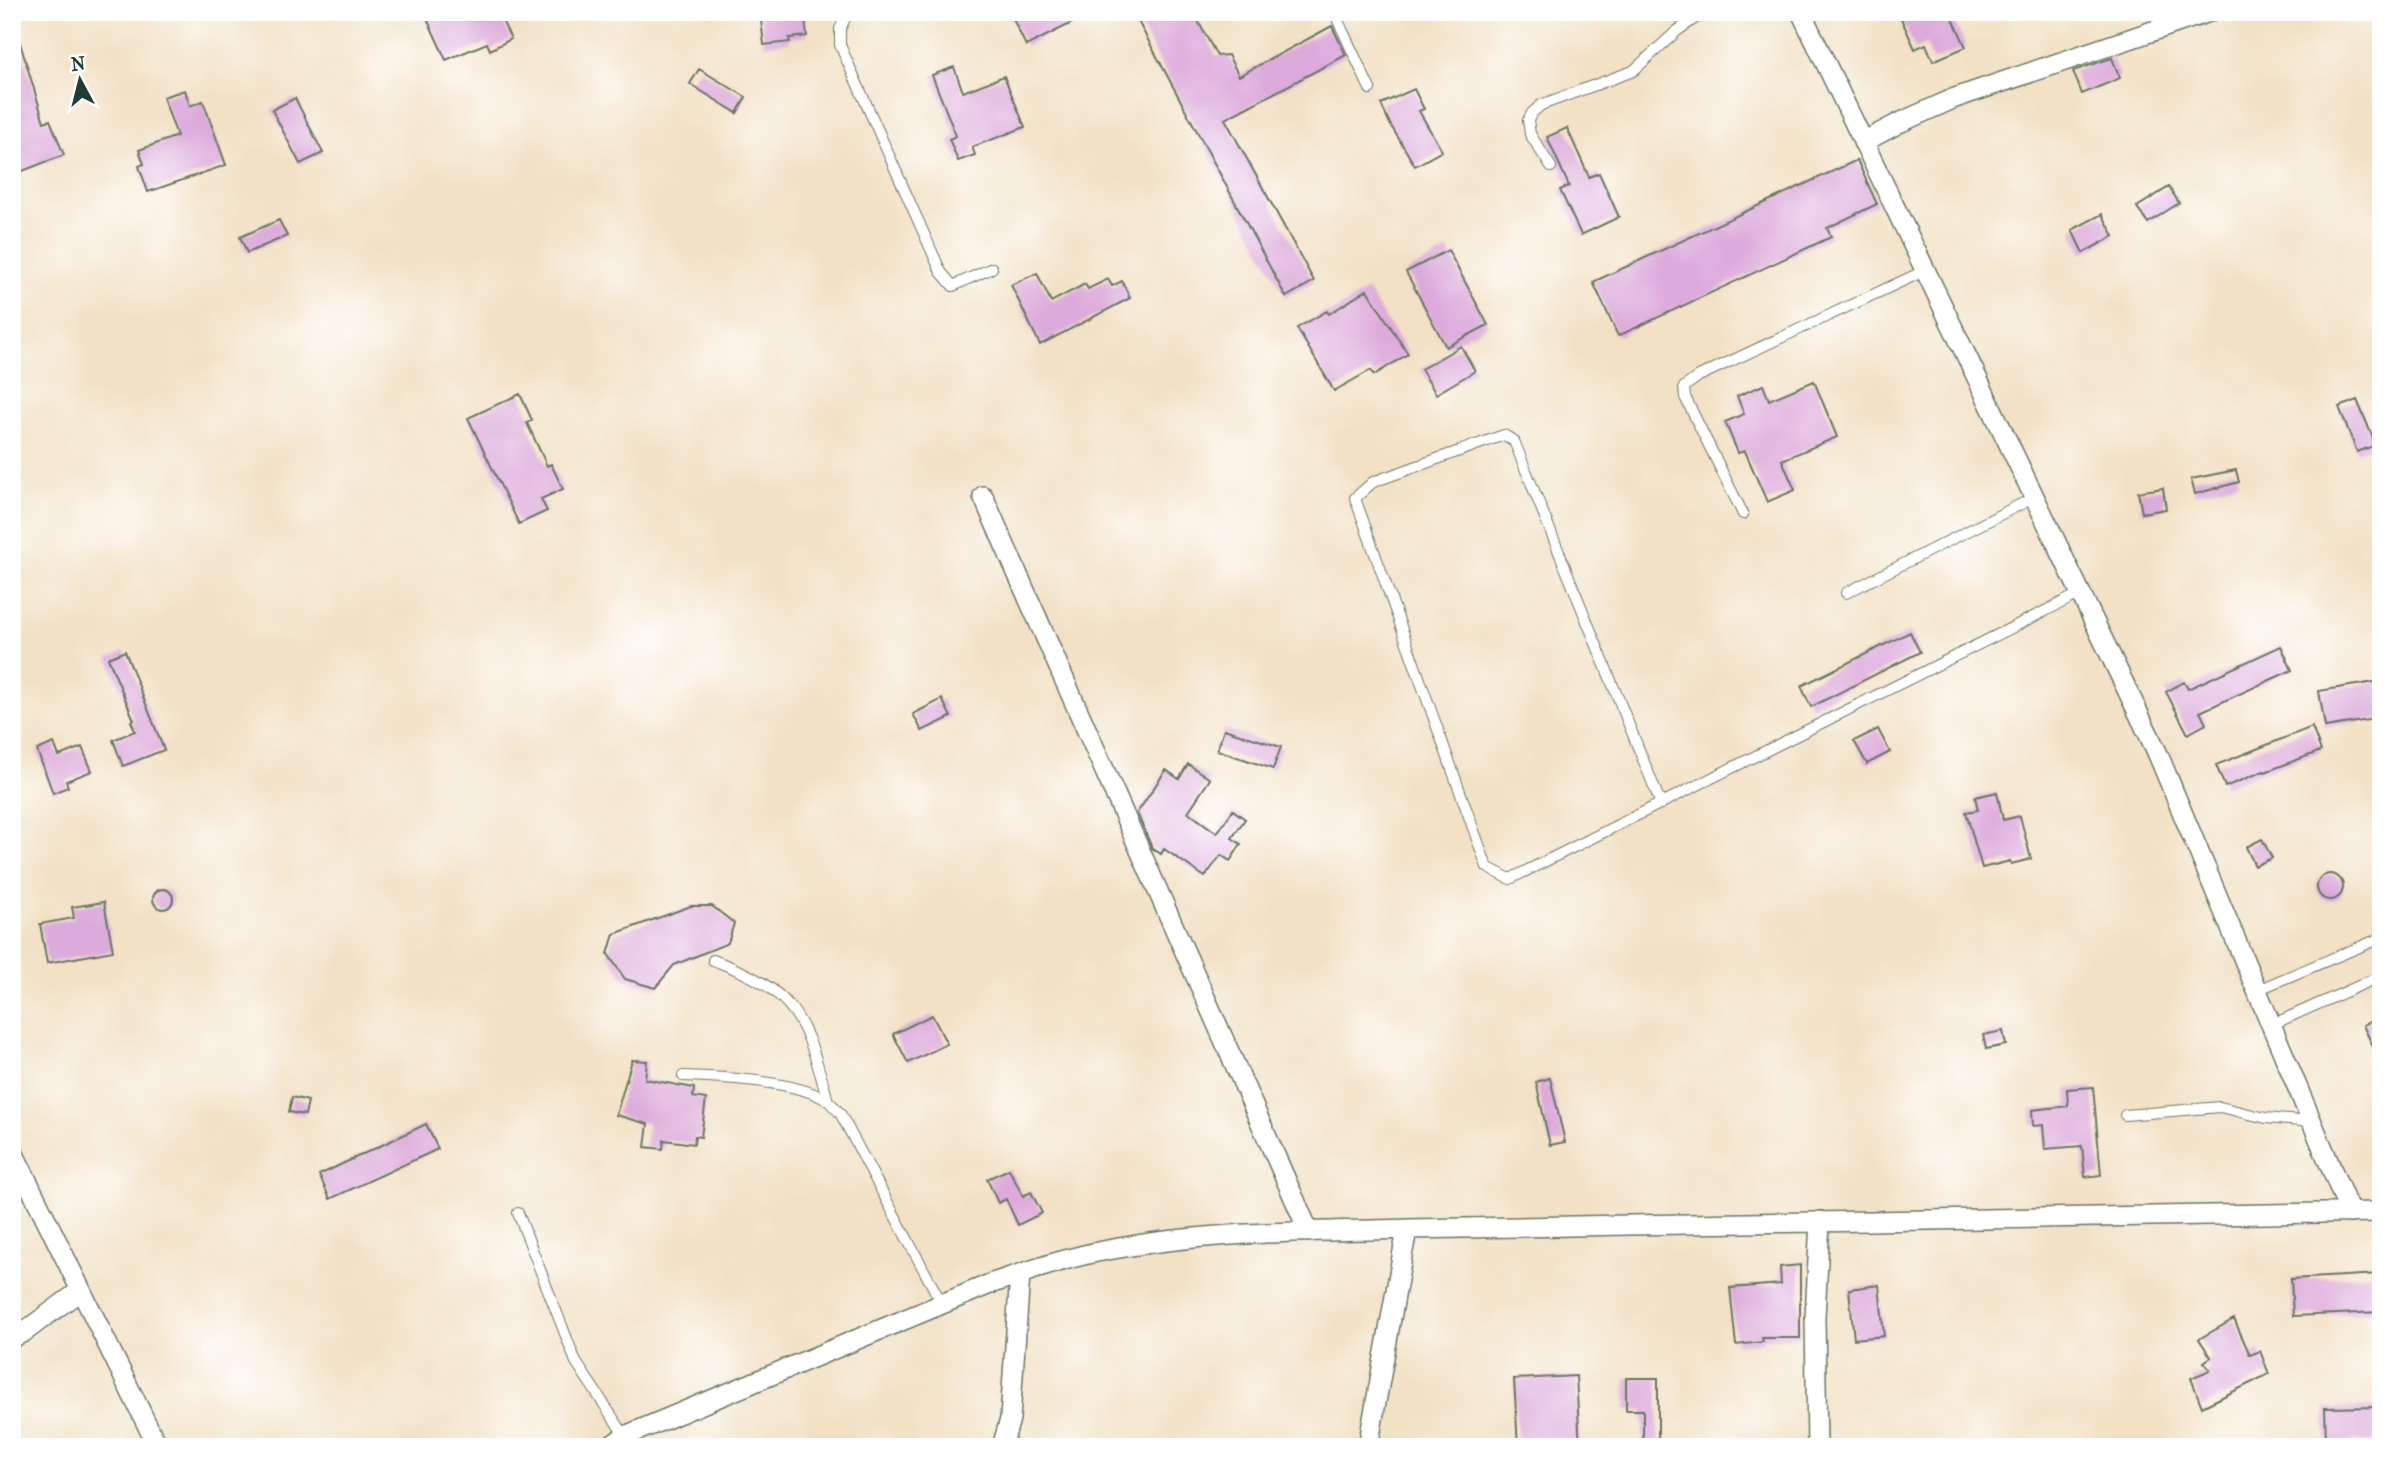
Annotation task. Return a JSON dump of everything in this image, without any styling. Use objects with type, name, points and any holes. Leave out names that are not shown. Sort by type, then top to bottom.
[{"type":"street","points":[[1801,12],[2157,752],[2350,1213]]},
{"type":"street","points":[[1863,142],[1955,98],[2210,12]]},
{"type":"street","points":[[983,496],[1309,1232]]},
{"type":"street","points":[[12,1150],[158,1447]]},
{"type":"street","points":[[608,1447],[625,1436],[1020,1274],[1107,1250],[1163,1241],[1407,1229],[2381,1212]]},
{"type":"street","points":[[1817,1447],[1815,1317],[1820,1221]]},
{"type":"street","points":[[1368,1447],[1407,1229]]},
{"type":"street","points":[[1002,1447],[1010,1419],[1020,1274]]},
{"type":"street","points":[[12,1338],[81,1290]]},
{"type":"lane","points":[[848,12],[840,29],[840,45],[941,272],[953,286],[992,268]]},
{"type":"lane","points":[[1334,12],[1370,89]]},
{"type":"lane","points":[[1551,167],[1530,134],[1528,120],[1532,113],[1541,105],[1633,71],[1677,31],[1704,12]]},
{"type":"lane","points":[[1743,514],[1685,397],[1684,387],[1699,376],[1924,271]]},
{"type":"lane","points":[[1661,804],[1514,441],[1504,435],[1373,482],[1355,498],[1487,867],[1510,879],[1661,804],[2081,593]]},
{"type":"lane","points":[[1846,593],[2035,498]]},
{"type":"lane","points":[[2257,990],[2381,938]]},
{"type":"lane","points":[[713,960],[742,971],[775,989],[795,1011],[813,1045],[828,1101]]},
{"type":"lane","points":[[2271,1025],[2381,976]]},
{"type":"lane","points":[[682,1076],[741,1079],[805,1091],[828,1101],[840,1113],[942,1304]]},
{"type":"lane","points":[[2125,1115],[2220,1107],[2266,1118],[2312,1122]]},
{"type":"lane","points":[[518,1213],[576,1362],[625,1436]]},
{"type":"building","points":[[424,12],[498,12],[511,39],[490,50],[487,43],[446,60]]},
{"type":"building","points":[[760,12],[804,12],[807,36],[789,38],[790,42],[764,45]]},
{"type":"building","points":[[1022,12],[1094,12],[1026,46],[1012,17]]},
{"type":"building","points":[[1133,12],[1193,12],[1217,56],[1228,55],[1239,76],[1332,26],[1346,55],[1225,119],[1314,281],[1286,297]]},
{"type":"building","points":[[1898,12],[1950,12],[1966,47],[1933,61],[1926,44],[1915,49]]},
{"type":"building","points":[[16,30],[44,122],[50,120],[64,155],[12,175],[12,31]]},
{"type":"building","points":[[2112,58],[2120,78],[2082,94],[2073,71]]},
{"type":"building","points":[[954,67],[963,92],[1004,76],[1025,127],[972,147],[975,155],[958,161],[949,139],[956,136],[932,75]]},
{"type":"building","points":[[699,69],[746,97],[737,113],[690,84]]},
{"type":"building","points":[[1414,89],[1424,109],[1419,111],[1442,151],[1415,166],[1381,104]]},
{"type":"building","points":[[185,90],[190,106],[203,101],[226,165],[148,192],[139,166],[144,164],[139,150],[177,136],[163,97]]},
{"type":"building","points":[[295,98],[323,153],[300,164],[272,110]]},
{"type":"building","points":[[1567,128],[1589,177],[1599,173],[1619,217],[1581,235],[1560,190],[1569,186],[1547,137]]},
{"type":"building","points":[[1857,160],[1877,204],[1827,228],[1831,237],[1618,336],[1593,282]]},
{"type":"building","points":[[2169,187],[2179,203],[2148,223],[2137,207]]},
{"type":"building","points":[[2102,214],[2114,236],[2083,253],[2072,230]]},
{"type":"building","points":[[279,220],[287,236],[247,253],[240,237]]},
{"type":"building","points":[[1448,250],[1488,325],[1446,347],[1406,272]]},
{"type":"building","points":[[1037,273],[1051,302],[1085,284],[1088,289],[1108,279],[1112,286],[1122,281],[1130,298],[1040,345],[1011,285]]},
{"type":"building","points":[[1367,290],[1408,354],[1374,375],[1371,370],[1334,391],[1297,328],[1327,311],[1329,314]]},
{"type":"building","points":[[1461,346],[1475,371],[1436,394],[1421,369]]},
{"type":"building","points":[[1814,381],[1837,437],[1782,460],[1795,490],[1767,502],[1745,451],[1738,453],[1725,422],[1744,414],[1737,396],[1763,385],[1769,400]]},
{"type":"building","points":[[520,394],[532,420],[527,423],[547,466],[551,464],[563,489],[541,499],[547,511],[519,524],[468,418]]},
{"type":"building","points":[[2357,400],[2376,445],[2357,452],[2339,407]]},
{"type":"building","points":[[2236,470],[2239,482],[2195,494],[2191,479]]},
{"type":"building","points":[[2163,488],[2166,509],[2142,513],[2138,492]]},
{"type":"building","points":[[1910,632],[1920,652],[1811,707],[1801,686]]},
{"type":"building","points":[[2281,646],[2292,670],[2200,712],[2206,724],[2188,734],[2166,692],[2184,682],[2188,689]]},
{"type":"building","points":[[125,651],[164,750],[123,766],[113,740],[135,731],[131,721],[134,720],[108,658]]},
{"type":"building","points":[[2381,681],[2381,718],[2325,727],[2319,691]]},
{"type":"building","points":[[942,699],[951,717],[922,731],[913,714]]},
{"type":"building","points":[[2312,727],[2321,751],[2225,787],[2216,765]]},
{"type":"building","points":[[1224,729],[1281,747],[1273,769],[1217,750]]},
{"type":"building","points":[[1878,729],[1890,752],[1867,764],[1854,741]]},
{"type":"building","points":[[54,743],[59,756],[82,747],[92,771],[66,781],[68,787],[53,793],[37,750]]},
{"type":"building","points":[[1188,764],[1210,779],[1188,812],[1217,833],[1233,810],[1245,819],[1232,838],[1241,844],[1230,861],[1221,855],[1205,877],[1164,849],[1161,854],[1152,848],[1137,813],[1166,770],[1179,779]]},
{"type":"building","points":[[1997,792],[2003,820],[2020,816],[2031,859],[1982,868],[1966,812],[1978,810],[1975,797]]},
{"type":"building","points":[[2262,839],[2272,858],[2255,866],[2246,847]]},
{"type":"building","points":[[2330,874],[2339,878],[2343,887],[2339,896],[2330,900],[2321,896],[2317,887],[2321,878]]},
{"type":"building","points":[[159,889],[167,889],[173,899],[167,909],[159,909],[153,903],[153,895]]},
{"type":"building","points":[[104,902],[113,951],[47,963],[40,924],[74,918],[72,907]]},
{"type":"building","points":[[691,906],[712,906],[734,923],[728,943],[674,965],[655,988],[625,979],[608,954],[614,934]]},
{"type":"building","points":[[932,1015],[947,1044],[908,1063],[893,1034]]},
{"type":"building","points":[[2381,1017],[2381,1064],[2363,1025]]},
{"type":"building","points":[[2003,1031],[2006,1045],[1986,1049],[1983,1035]]},
{"type":"building","points":[[632,1060],[647,1061],[645,1079],[694,1088],[693,1097],[706,1099],[701,1137],[695,1136],[694,1144],[664,1140],[663,1149],[645,1147],[648,1124],[616,1115]]},
{"type":"building","points":[[1550,1078],[1565,1142],[1550,1145],[1536,1082]]},
{"type":"building","points":[[2093,1087],[2101,1175],[2085,1177],[2082,1146],[2045,1149],[2043,1125],[2033,1126],[2032,1110],[2068,1106],[2067,1089]]},
{"type":"building","points":[[292,1097],[308,1101],[305,1115],[289,1112]]},
{"type":"building","points":[[426,1124],[438,1149],[330,1199],[319,1175]]},
{"type":"building","points":[[1009,1169],[1023,1196],[1031,1192],[1042,1213],[1018,1225],[1006,1199],[998,1203],[987,1179]]},
{"type":"building","points":[[1800,1265],[1800,1338],[1762,1338],[1763,1342],[1736,1345],[1730,1288],[1781,1284],[1780,1267]]},
{"type":"building","points":[[2380,1274],[2381,1312],[2293,1316],[2291,1279]]},
{"type":"building","points":[[1879,1285],[1884,1336],[1854,1339],[1849,1289]]},
{"type":"building","points":[[2234,1319],[2250,1355],[2260,1351],[2269,1374],[2202,1407],[2191,1378],[2210,1370],[2204,1362],[2211,1357],[2199,1339]]},
{"type":"building","points":[[1576,1376],[1580,1447],[1518,1447],[1514,1379]]},
{"type":"building","points":[[1626,1378],[1658,1378],[1658,1447],[1643,1447],[1643,1410],[1626,1410]]},
{"type":"building","points":[[2381,1407],[2381,1441],[2326,1442],[2325,1408]]}]
